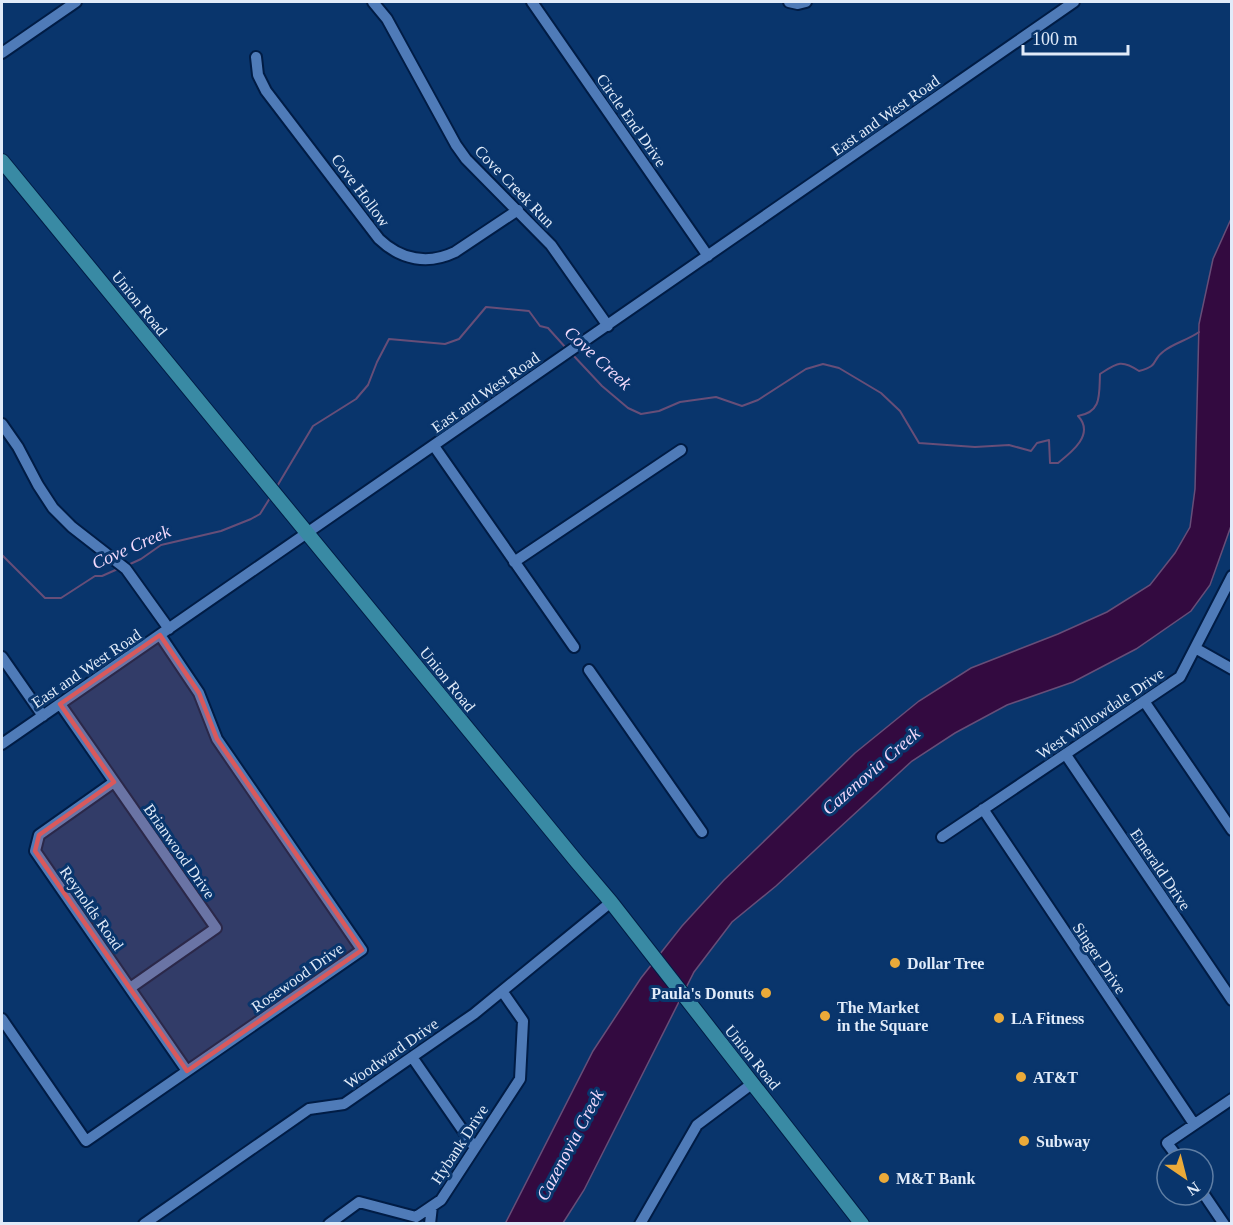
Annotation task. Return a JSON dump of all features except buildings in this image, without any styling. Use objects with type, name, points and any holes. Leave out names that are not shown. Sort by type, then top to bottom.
[{"type":"main road","name":"Union Road","points":[[2,161],[611,902],[862,1224]]},
{"type":"street","points":[[2,53],[76,2]]},
{"type":"street","name":"Cove Creek Run","points":[[373,2],[387,19],[456,145],[477,171],[518,210],[556,252],[608,326]]},
{"type":"street","name":"Circle End Drive","points":[[532,2],[708,256]]},
{"type":"street","points":[[789,2],[798,4],[806,2]]},
{"type":"street","name":"East and West Road","points":[[2,744],[1073,2]]},
{"type":"street","name":"Cove Hollow","points":[[256,57],[258,75],[266,92],[379,239],[394,251],[423,260],[446,257],[518,210]]},
{"type":"street","points":[[2,424],[53,508],[72,527],[126,569],[165,632]]},
{"type":"street","points":[[434,446],[574,648]]},
{"type":"street","points":[[514,562],[681,450]]},
{"type":"street","name":"West Willowdale Drive","points":[[942,837],[1180,677],[1232,576]]},
{"type":"street","name":"Rosewood Drive","points":[[2,1019],[86,1141],[362,950],[217,739],[199,693],[165,632]]},
{"type":"street","points":[[1195,648],[1232,669]]},
{"type":"street","points":[[2,657],[43,716]]},
{"type":"street","points":[[590,670],[702,832]]},
{"type":"street","points":[[1144,701],[1232,830]]},
{"type":"street","name":"Brianwood Drive","points":[[60,704],[216,928],[130,988]]},
{"type":"street","name":"Emerald Drive","points":[[1066,754],[1232,1000]]},
{"type":"street","name":"Reynolds Road","points":[[114,782],[39,834],[35,850],[187,1071]]},
{"type":"street","name":"Singer Drive","points":[[983,809],[1194,1124]]},
{"type":"street","name":"Woodward Drive","points":[[144,1224],[309,1109],[344,1104],[474,1014],[611,902]]},
{"type":"street","name":"Hybank Drive","points":[[329,1224],[359,1202],[416,1217],[441,1200],[520,1078],[523,1021],[502,991]]},
{"type":"street","points":[[412,1057],[475,1148]]},
{"type":"street","points":[[640,1224],[697,1125],[753,1083]]},
{"type":"street","points":[[1170,1147],[1167,1143],[1232,1099]]},
{"type":"street","points":[[430,1224],[432,1206]]},
{"type":"street","points":[[1212,1207],[1224,1224]]},
{"type":"highlighted area","points":[[160,635],[199,693],[217,739],[362,950],[187,1071],[35,851],[39,835],[114,782],[60,704]]},
{"type":"water","name":"Cazenovia Creek","points":[[1231,219],[1231,526],[1210,585],[1191,611],[1136,649],[1073,682],[1007,705],[955,733],[912,761],[776,886],[732,922],[694,972],[584,1190],[563,1223],[505,1224],[593,1051],[641,978],[682,926],[724,880],[855,753],[919,701],[971,668],[1107,612],[1150,585],[1175,553],[1190,527],[1195,489],[1199,324],[1213,259]]},
{"type":"waterway","name":"Cove Creek","points":[[276,488],[313,426],[356,399],[368,385],[389,339],[445,344],[459,339],[486,307],[529,311],[540,326],[548,328],[566,348]]},
{"type":"waterway","name":"Cove Creek","points":[[572,354],[602,386],[628,408],[641,414],[659,411],[680,402],[716,397],[742,406],[758,400],[806,369],[823,364],[839,368],[881,393],[900,411],[919,443],[975,447],[1009,445],[1031,451],[1037,443],[1049,440],[1050,463],[1058,463],[1075,448],[1083,436],[1083,423],[1078,416],[1091,411],[1098,401],[1100,374],[1119,364],[1128,365],[1139,371],[1146,369],[1153,365],[1160,354],[1168,348],[1199,332]]},
{"type":"waterway","name":"Cove Creek","points":[[128,565],[161,545],[221,531],[251,519],[260,514],[270,498]]},
{"type":"waterway","name":"Cove Creek","points":[[2,555],[45,598],[61,598],[95,576],[102,576],[120,568]]},
{"type":"place","name":"Dollar Tree","points":[[895,963]]},
{"type":"place","name":"Paula's Donuts","points":[[766,993]]},
{"type":"place","name":"The Market in the Square","points":[[825,1016]]},
{"type":"place","name":"LA Fitness","points":[[999,1018]]},
{"type":"place","name":"AT&T","points":[[1021,1077]]},
{"type":"place","name":"Subway","points":[[1024,1141]]},
{"type":"place","name":"M&T Bank","points":[[884,1178]]}]
